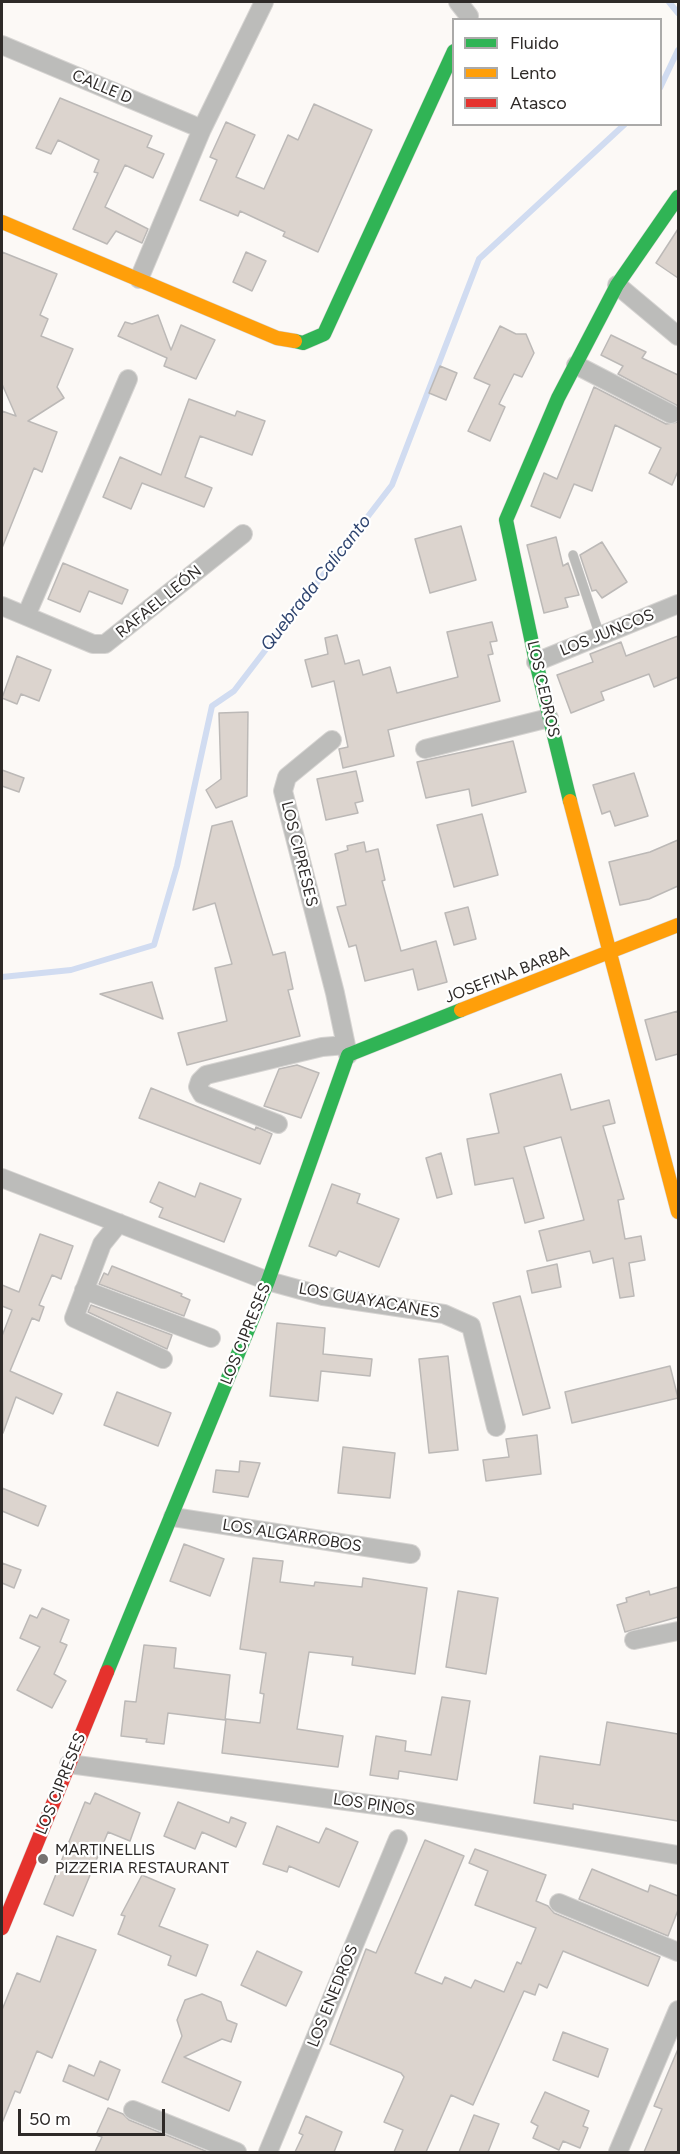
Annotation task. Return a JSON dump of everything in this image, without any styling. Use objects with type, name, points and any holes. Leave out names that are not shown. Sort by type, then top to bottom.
[{"type":"street","points":[[139,279],[202,129],[264,2]]},
{"type":"street","points":[[458,2],[468,18]]},
{"type":"street","name":"CALLE D","points":[[2,45],[202,129]]},
{"type":"street","points":[[2,222],[277,338],[303,343],[324,334],[452,53]]},
{"type":"street","name":"LOS CEDROS","points":[[678,197],[617,285],[576,365],[507,517],[549,718],[600,923],[610,952],[678,1212]]},
{"type":"street","points":[[617,285],[678,336]]},
{"type":"street","points":[[576,365],[671,414]]},
{"type":"street","points":[[26,616],[128,379]]},
{"type":"street","name":"RAFAEL LEÓN","points":[[2,606],[93,644],[105,644],[243,534]]},
{"type":"street","name":"LOS JUNCOS","points":[[536,662],[678,604]]},
{"type":"street","points":[[425,748],[549,718]]},
{"type":"street","name":"LOS CIPRESES","points":[[2,1928],[268,1281],[347,1050],[283,791],[287,777],[332,740]]},
{"type":"street","name":"JOSEFINA BARBA","points":[[347,1050],[678,925]]},
{"type":"street","points":[[278,1124],[202,1094],[198,1087],[200,1081],[206,1075],[298,1052],[347,1050]]},
{"type":"street","name":"LOS GUAYACANES","points":[[2,1178],[268,1281],[323,1296],[444,1314],[471,1326],[496,1427]]},
{"type":"street","points":[[119,1222],[102,1244],[75,1314],[77,1321],[163,1359]]},
{"type":"street","points":[[84,1290],[211,1338]]},
{"type":"street","name":"LOS ALGARROBOS","points":[[172,1517],[411,1554]]},
{"type":"street","points":[[634,1640],[678,1631]]},
{"type":"street","name":"LOS PINOS","points":[[69,1764],[406,1809],[678,1855]]},
{"type":"street","name":"LOS ENEDROS","points":[[268,2152],[398,1839]]},
{"type":"street","points":[[559,1903],[678,1952]]},
{"type":"street","points":[[618,2152],[678,2010]]},
{"type":"street","points":[[132,2110],[237,2152]]},
{"type":"lane","points":[[573,555],[600,636]]},
{"type":"building","points":[[60,98],[152,136],[147,147],[164,154],[153,178],[125,165],[105,207],[148,229],[142,243],[116,231],[107,244],[73,229],[98,173],[94,172],[99,160],[58,140],[51,154],[36,148]]},
{"type":"building","points":[[314,104],[372,130],[318,252],[283,236],[285,232],[240,211],[238,216],[200,200],[217,160],[210,157],[226,122],[255,135],[236,177],[264,189],[288,135],[298,140]]},
{"type":"building","points":[[678,229],[678,278],[656,263]]},
{"type":"building","points":[[2,252],[57,274],[40,315],[48,319],[41,336],[73,349],[57,387],[64,398],[28,421],[57,432],[42,472],[34,468],[2,548],[2,411],[16,416],[2,384]]},
{"type":"building","points":[[246,252],[266,261],[252,291],[233,282]]},
{"type":"building","points":[[158,315],[171,350],[181,325],[215,340],[196,379],[164,366],[167,358],[118,336],[125,322],[132,324]]},
{"type":"building","points":[[500,326],[516,334],[526,334],[534,353],[522,377],[514,374],[499,404],[505,407],[490,441],[468,431],[490,385],[474,378]]},
{"type":"building","points":[[611,335],[646,352],[642,358],[678,375],[678,406],[618,374],[623,366],[601,355]]},
{"type":"building","points":[[440,366],[457,373],[446,400],[429,393]]},
{"type":"building","points":[[594,387],[666,424],[678,422],[678,471],[672,485],[649,473],[661,448],[615,425],[592,491],[574,484],[560,518],[531,506],[544,473],[557,479]]},
{"type":"building","points":[[189,399],[235,416],[237,411],[265,421],[252,455],[200,436],[185,477],[212,488],[204,507],[142,483],[131,509],[103,497],[120,457],[161,475]]},
{"type":"building","points":[[461,526],[476,580],[430,593],[415,539]]},
{"type":"building","points":[[556,537],[563,566],[568,563],[579,595],[565,598],[568,607],[544,613],[527,545]]},
{"type":"building","points":[[602,542],[627,582],[602,598],[596,590],[592,591],[580,555]]},
{"type":"building","points":[[63,563],[128,590],[122,604],[89,591],[80,612],[48,599]]},
{"type":"building","points":[[492,622],[497,641],[490,642],[493,654],[488,655],[500,701],[388,730],[394,756],[343,768],[339,749],[348,747],[334,681],[312,687],[305,660],[328,654],[325,638],[337,635],[345,664],[359,660],[363,675],[390,667],[397,693],[458,677],[447,632]]},
{"type":"building","points":[[678,636],[678,677],[654,687],[649,674],[601,692],[604,700],[571,713],[557,675],[593,662],[590,654],[621,642],[626,656]]},
{"type":"building","points":[[17,656],[51,670],[39,701],[21,694],[17,704],[2,698]]},
{"type":"building","points":[[248,712],[247,796],[216,808],[206,790],[221,779],[219,713]]},
{"type":"building","points":[[513,741],[526,792],[472,806],[469,789],[426,798],[417,762]]},
{"type":"building","points":[[2,770],[24,778],[19,792],[2,786]]},
{"type":"building","points":[[356,771],[363,801],[355,803],[358,813],[326,820],[317,779]]},
{"type":"building","points":[[634,773],[648,816],[615,826],[610,811],[602,814],[593,785]]},
{"type":"building","points":[[482,814],[498,875],[454,887],[437,825]]},
{"type":"building","points":[[232,821],[273,955],[285,952],[293,989],[288,990],[300,1036],[187,1065],[178,1033],[227,1021],[215,968],[232,964],[215,903],[193,910],[212,826]]},
{"type":"building","points":[[678,840],[678,886],[649,899],[620,905],[609,862],[650,852]]},
{"type":"building","points":[[364,842],[366,852],[378,849],[385,880],[382,881],[401,951],[436,941],[447,982],[418,990],[413,969],[365,981],[356,945],[349,947],[337,907],[346,905],[335,854],[348,850],[347,846]]},
{"type":"building","points":[[468,907],[476,939],[454,945],[445,913]]},
{"type":"building","points":[[152,982],[163,1019],[100,994]]},
{"type":"building","points":[[678,1011],[678,1054],[656,1060],[645,1020]]},
{"type":"building","points":[[297,1065],[319,1073],[301,1118],[264,1106],[279,1069]]},
{"type":"building","points":[[561,1074],[571,1110],[609,1100],[615,1123],[603,1126],[624,1199],[618,1200],[625,1239],[641,1236],[645,1260],[629,1263],[634,1296],[620,1298],[613,1258],[593,1263],[590,1251],[547,1261],[539,1231],[584,1220],[561,1137],[524,1147],[544,1218],[525,1223],[513,1178],[475,1185],[467,1139],[499,1133],[490,1094]]},
{"type":"building","points":[[151,1088],[255,1130],[256,1127],[272,1134],[260,1164],[139,1118]]},
{"type":"building","points":[[441,1153],[452,1194],[437,1198],[426,1158]]},
{"type":"building","points":[[159,1182],[195,1197],[200,1183],[241,1199],[224,1242],[159,1217],[163,1208],[150,1202]]},
{"type":"building","points":[[332,1184],[360,1194],[357,1203],[399,1219],[379,1267],[339,1251],[336,1256],[309,1246]]},
{"type":"building","points":[[40,1234],[73,1246],[61,1279],[52,1275],[39,1305],[44,1307],[39,1321],[32,1318],[10,1371],[62,1394],[53,1414],[16,1397],[3,1433],[2,1336],[12,1310],[2,1306],[2,1285],[19,1292]]},
{"type":"building","points":[[557,1264],[561,1287],[532,1293],[527,1271]]},
{"type":"building","points":[[112,1266],[182,1294],[181,1296],[190,1300],[184,1316],[99,1284],[104,1273],[108,1275]]},
{"type":"building","points":[[520,1296],[550,1408],[523,1415],[493,1303]]},
{"type":"building","points":[[91,1305],[172,1335],[167,1349],[88,1312]]},
{"type":"building","points":[[277,1323],[325,1328],[323,1354],[372,1359],[370,1376],[321,1371],[318,1401],[270,1396]]},
{"type":"building","points":[[448,1356],[458,1450],[429,1453],[419,1359]]},
{"type":"building","points":[[670,1366],[678,1398],[572,1423],[565,1392]]},
{"type":"building","points":[[117,1392],[171,1413],[158,1446],[104,1425]]},
{"type":"building","points":[[537,1435],[541,1474],[486,1481],[483,1460],[509,1457],[506,1439]]},
{"type":"building","points":[[343,1447],[395,1453],[390,1498],[338,1493]]},
{"type":"building","points":[[240,1461],[260,1463],[248,1497],[213,1492],[216,1470],[239,1472]]},
{"type":"building","points":[[2,1488],[46,1506],[38,1526],[2,1511]]},
{"type":"building","points":[[184,1544],[224,1559],[210,1596],[170,1581]]},
{"type":"building","points":[[253,1558],[283,1561],[280,1582],[314,1586],[315,1582],[362,1587],[363,1578],[427,1588],[415,1674],[352,1665],[353,1657],[309,1652],[297,1729],[343,1736],[338,1767],[222,1753],[226,1719],[260,1723],[264,1694],[260,1693],[266,1653],[240,1649]]},
{"type":"building","points":[[2,1563],[21,1570],[14,1588],[2,1583]]},
{"type":"building","points":[[678,1587],[678,1617],[625,1632],[617,1605],[627,1602],[626,1598],[649,1591],[650,1595]]},
{"type":"building","points":[[458,1591],[498,1598],[486,1674],[446,1667]]},
{"type":"building","points":[[42,1608],[69,1620],[60,1642],[67,1645],[54,1674],[66,1681],[52,1708],[17,1690],[40,1647],[20,1638],[30,1615],[37,1618]]},
{"type":"building","points":[[144,1645],[176,1648],[174,1668],[230,1675],[225,1720],[168,1713],[164,1744],[146,1742],[147,1739],[121,1736],[125,1701],[136,1702]]},
{"type":"building","points":[[442,1697],[470,1701],[457,1780],[399,1771],[398,1779],[370,1775],[376,1736],[406,1741],[405,1751],[431,1755]]},
{"type":"building","points":[[607,1722],[678,1734],[678,1821],[573,1804],[573,1809],[534,1803],[540,1756],[600,1765]]},
{"type":"building","points":[[95,1793],[140,1813],[130,1841],[108,1832],[73,1916],[44,1904],[85,1802],[90,1804]]},
{"type":"building","points":[[178,1802],[229,1823],[231,1817],[246,1823],[236,1847],[202,1832],[195,1849],[164,1836]]},
{"type":"building","points":[[277,1826],[319,1843],[326,1828],[358,1842],[339,1887],[289,1866],[287,1872],[263,1864]]},
{"type":"building","points":[[425,1840],[464,1856],[415,1973],[442,1984],[445,1977],[471,1988],[475,1980],[504,1992],[517,1962],[521,1964],[536,1928],[475,1905],[488,1871],[469,1863],[475,1849],[546,1875],[536,1901],[548,1906],[554,1913],[660,1957],[648,1986],[563,1951],[547,1988],[539,1984],[535,1995],[524,1991],[473,2105],[451,2095],[426,2152],[394,2152],[403,2130],[384,2122],[404,2077],[401,2073],[330,2044],[366,1949],[376,1953]]},
{"type":"building","points":[[592,1869],[648,1892],[650,1885],[678,1896],[678,1910],[668,1936],[579,1899]]},
{"type":"building","points":[[142,1875],[175,1889],[159,1926],[208,1945],[196,1976],[168,1965],[171,1956],[118,1934],[125,1916],[121,1915]]},
{"type":"building","points":[[57,1936],[96,1950],[52,2058],[37,2051],[20,2093],[15,2091],[2,2123],[2,2010],[17,1973],[40,1982]]},
{"type":"building","points":[[257,1951],[302,1972],[286,2006],[241,1985]]},
{"type":"building","points":[[202,1994],[221,2002],[227,2020],[237,2024],[231,2042],[222,2039],[184,2057],[241,2082],[229,2111],[162,2082],[182,2036],[177,2020],[185,2000]]},
{"type":"building","points":[[563,2032],[608,2049],[598,2077],[553,2060]]},
{"type":"building","points":[[678,2049],[678,2152],[644,2152],[662,2109],[654,2106]]},
{"type":"building","points":[[100,2061],[120,2070],[108,2100],[63,2081],[69,2065],[94,2076]]},
{"type":"building","points":[[545,2092],[589,2111],[583,2126],[588,2128],[580,2148],[563,2141],[559,2150],[533,2138],[538,2126],[531,2122]]},
{"type":"building","points":[[108,2108],[123,2114],[129,2120],[208,2152],[95,2152],[102,2137],[96,2135]]},
{"type":"building","points":[[474,2115],[499,2124],[488,2152],[459,2152]]},
{"type":"building","points":[[306,2116],[342,2132],[334,2152],[295,2152],[303,2135],[299,2133]]},
{"type":"waterway","name":"Quebrada Calicanto","points":[[669,2],[678,13]]},
{"type":"waterway","name":"Quebrada Calicanto","points":[[662,84],[678,50]]},
{"type":"waterway","name":"Quebrada Calicanto","points":[[2,977],[71,970],[154,945],[177,866],[212,706],[234,691],[392,485],[479,259],[623,126]]},
{"type":"traffic: fast","points":[[295,341],[303,343],[324,334],[452,55]]},
{"type":"traffic: fast","points":[[570,801],[536,662],[506,520],[558,398],[617,285],[678,197]]},
{"type":"traffic: fast","points":[[107,1672],[268,1281],[348,1055],[461,1010]]},
{"type":"traffic: slow","points":[[2,222],[277,338],[295,341]]},
{"type":"traffic: slow","points":[[570,801],[678,1212]]},
{"type":"traffic: slow","points":[[461,1010],[678,925]]},
{"type":"traffic: jam","points":[[2,1928],[107,1672]]},
{"type":"place","name":"MARTINELLIS PIZZERIA RESTAURANT","points":[[43,1859]]}]
